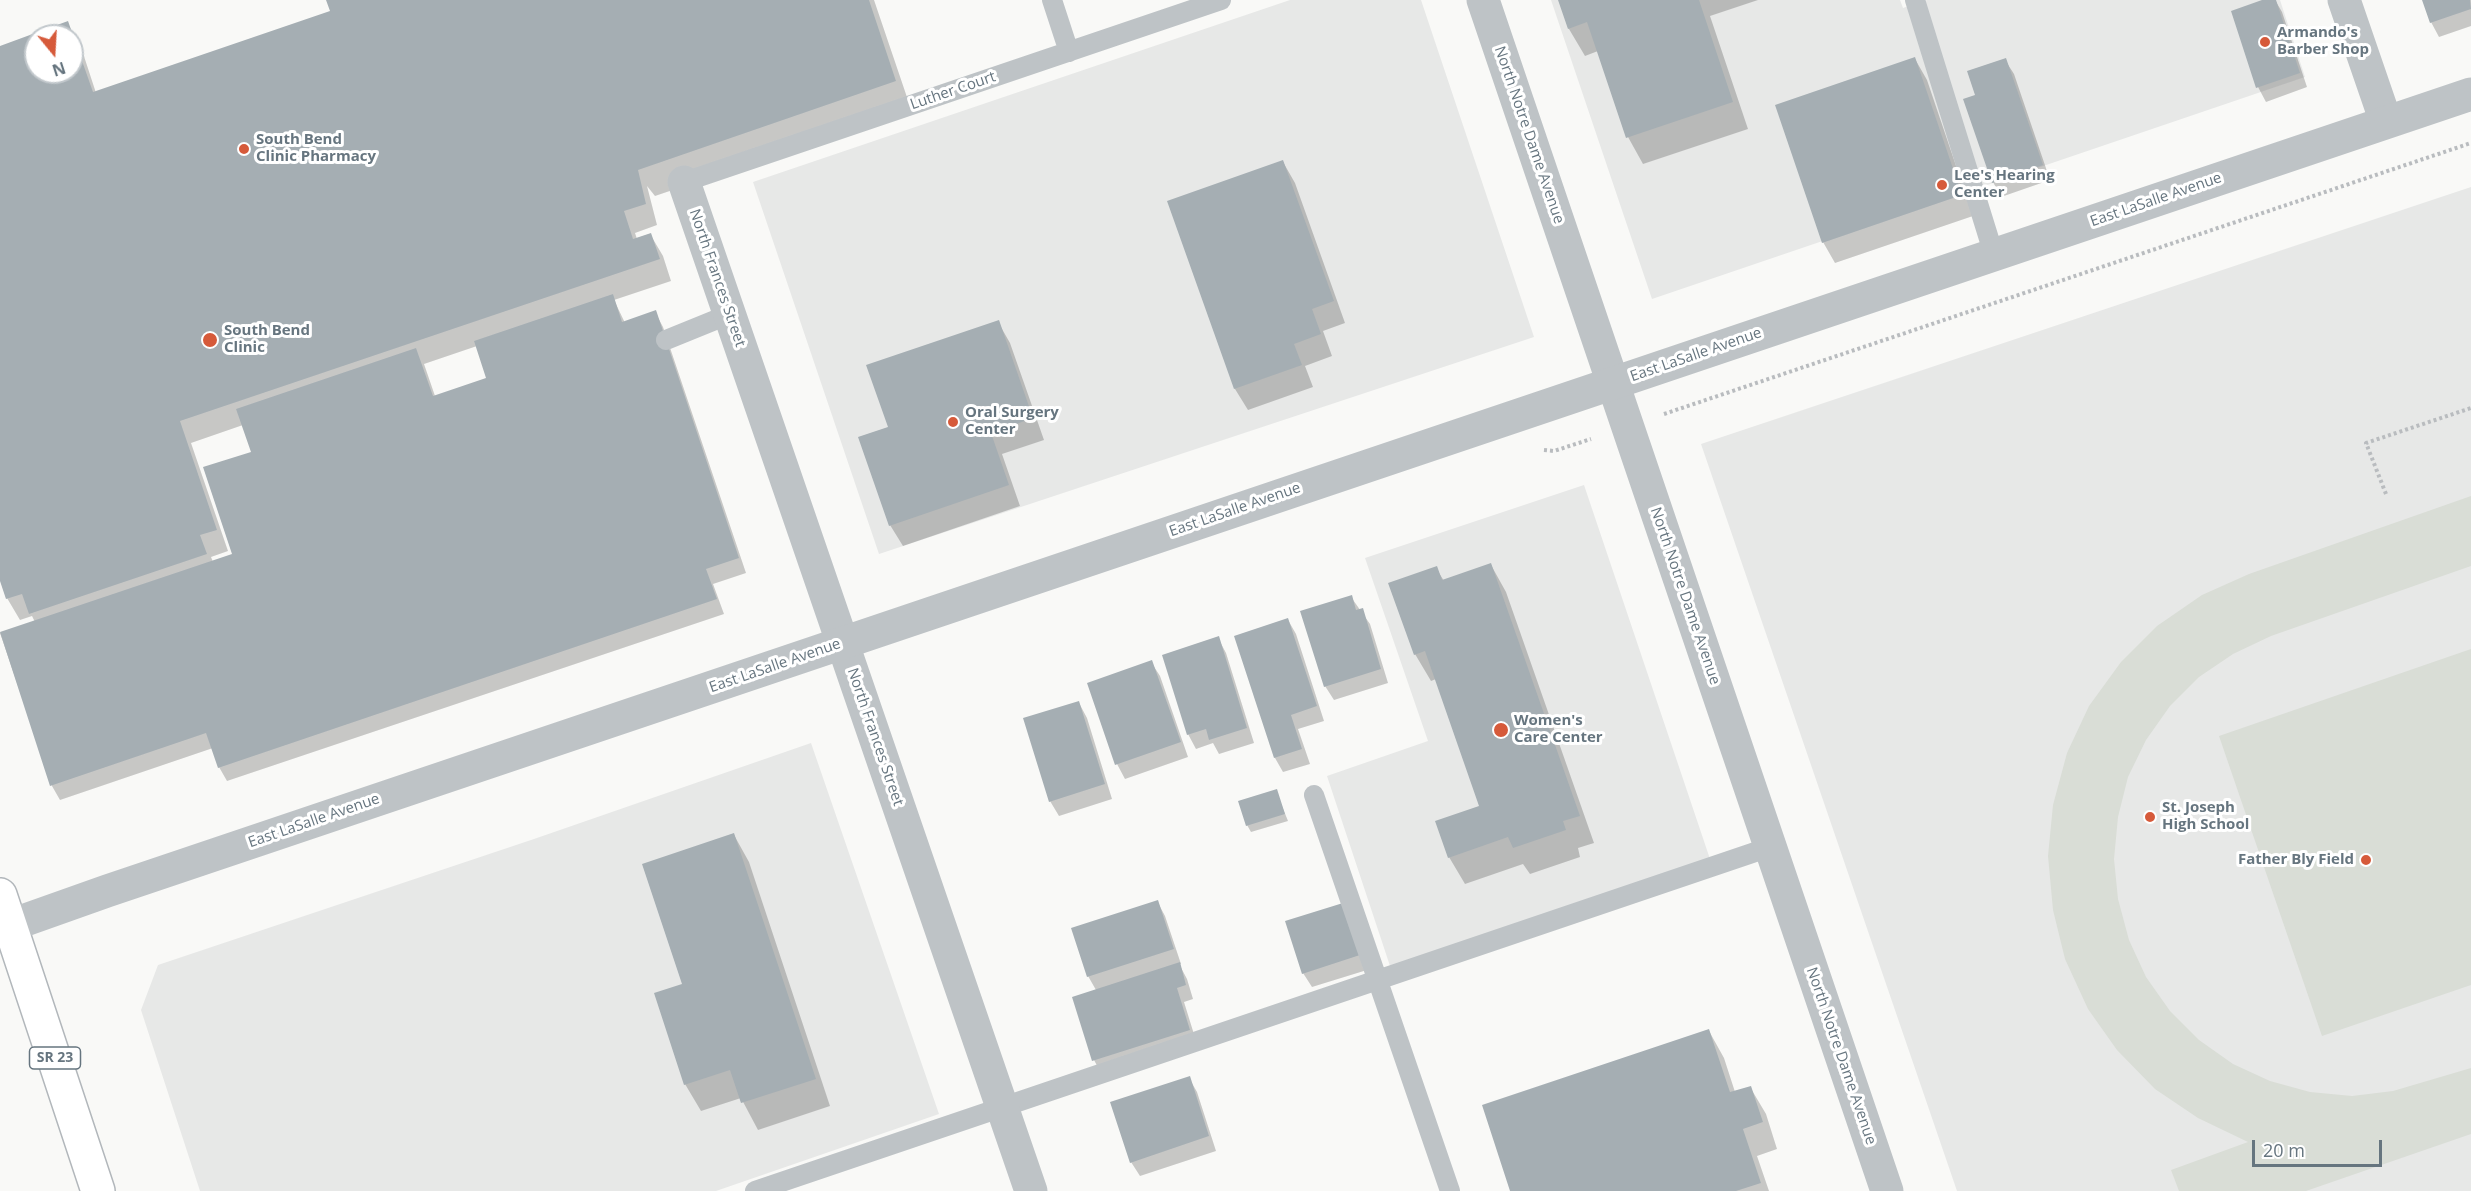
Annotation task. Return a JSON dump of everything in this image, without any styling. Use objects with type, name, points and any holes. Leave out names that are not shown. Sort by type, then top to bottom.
[{"type":"main road","name":"SR 23","points":[[0,895],[5,927],[98,1191]]},
{"type":"street","name":"North Notre Dame Avenue","points":[[1483,0],[1887,1191]]},
{"type":"street","points":[[2344,0],[2386,122]]},
{"type":"street","name":"East LaSalle Avenue","points":[[5,927],[2471,94]]},
{"type":"street","name":"North Frances Street","points":[[684,182],[1031,1191]]},
{"type":"lane","points":[[1052,0],[1069,52]]},
{"type":"lane","name":"Luther Court","points":[[684,182],[1221,0]]},
{"type":"lane","points":[[1915,0],[1994,255]]},
{"type":"lane","points":[[666,340],[730,314]]},
{"type":"lane","points":[[1314,795],[1450,1191]]},
{"type":"lane","points":[[755,1191],[1770,847]]},
{"type":"path","points":[[1683,408],[2471,143]]},
{"type":"path","points":[[2386,494],[2366,443],[2471,408]]},
{"type":"shaded area","points":[[1290,0],[1421,0],[1534,337],[879,554],[753,182]]},
{"type":"shaded area","points":[[1551,0],[1900,0],[1903,8],[1927,0],[2280,0],[2305,77],[1652,299]]},
{"type":"shaded area","name":"St. Joseph High School","points":[[2471,187],[2471,1191],[1957,1191],[1701,444]]},
{"type":"shaded area","points":[[1584,485],[1710,859],[1390,966],[1327,776],[1428,741],[1365,558]]},
{"type":"shaded area","points":[[2471,496],[2471,566],[2271,636],[2233,654],[2199,677],[2170,706],[2146,740],[2128,777],[2118,817],[2114,859],[2118,899],[2129,940],[2146,977],[2170,1011],[2199,1040],[2233,1064],[2270,1081],[2310,1092],[2352,1096],[2393,1091],[2471,1068],[2471,1134],[2306,1191],[2179,1191],[2171,1170],[2248,1142],[2198,1118],[2155,1089],[2117,1050],[2088,1009],[2065,959],[2053,910],[2048,856],[2053,805],[2067,753],[2089,706],[2121,662],[2157,626],[2202,595],[2249,574]]},
{"type":"shaded area","name":"Father Bly Field","points":[[2471,649],[2471,985],[2322,1036],[2219,736]]},
{"type":"shaded area","points":[[811,743],[939,1114],[716,1191],[200,1191],[141,1010],[158,965]]},
{"type":"building","name":"South Bend Clinic","points":[[326,0],[869,0],[896,81],[638,170],[646,204],[624,211],[633,239],[651,233],[660,259],[180,421],[217,530],[200,535],[207,554],[29,614],[22,594],[6,599],[0,581],[0,46],[24,37],[24,84],[84,84],[84,66],[93,92],[330,11]]},
{"type":"building","points":[[1558,0],[1699,0],[1733,102],[1626,138],[1587,22],[1568,29]]},
{"type":"building","name":"Armando's Barber Shop","points":[[2262,0],[2276,0],[2300,73],[2256,88],[2231,11]]},
{"type":"building","points":[[2422,0],[2470,0],[2471,9],[2430,23]]},
{"type":"building","points":[[1915,57],[1962,195],[1822,243],[1775,105]]},
{"type":"building","points":[[2006,58],[2043,165],[1992,183],[1963,99],[1975,95],[1967,71]]},
{"type":"building","points":[[1283,160],[1334,301],[1312,309],[1321,334],[1294,344],[1302,365],[1234,389],[1167,201]]},
{"type":"building","points":[[613,294],[622,322],[656,310],[739,558],[706,569],[717,599],[218,768],[206,733],[50,786],[0,632],[232,554],[203,467],[251,452],[236,409],[416,348],[433,396],[486,378],[474,341]]},
{"type":"building","name":"Oral Surgery Center","points":[[999,320],[1033,418],[991,433],[1009,485],[889,526],[858,437],[888,427],[866,365]]},
{"type":"building","name":"Women's Care Center","points":[[1491,563],[1580,816],[1563,821],[1566,830],[1513,848],[1508,837],[1448,858],[1435,821],[1479,806],[1425,651],[1414,655],[1388,583],[1437,566],[1442,580]]},
{"type":"building","points":[[1352,595],[1356,610],[1363,608],[1381,669],[1324,687],[1300,611]]},
{"type":"building","points":[[1288,618],[1317,706],[1291,715],[1302,749],[1274,758],[1234,636]]},
{"type":"building","points":[[1219,636],[1247,728],[1209,740],[1206,729],[1187,735],[1162,655]]},
{"type":"building","points":[[1152,660],[1181,742],[1115,765],[1087,683]]},
{"type":"building","points":[[1079,701],[1105,784],[1049,802],[1023,718]]},
{"type":"building","points":[[1277,789],[1285,814],[1246,826],[1238,801]]},
{"type":"building","points":[[734,833],[816,1079],[741,1103],[730,1070],[684,1085],[654,993],[682,984],[642,864]]},
{"type":"building","points":[[1158,900],[1174,949],[1087,977],[1071,928]]},
{"type":"building","points":[[1343,903],[1360,955],[1302,974],[1285,921]]},
{"type":"building","points":[[1180,962],[1186,985],[1177,988],[1190,1030],[1092,1061],[1072,997]]},
{"type":"building","points":[[1709,1029],[1730,1092],[1751,1086],[1763,1122],[1743,1129],[1761,1183],[1736,1191],[1510,1191],[1482,1105]]},
{"type":"building","points":[[1190,1076],[1209,1136],[1130,1163],[1110,1102]]},
{"type":"place","name":"Armando's Barber Shop","points":[[2265,42]]},
{"type":"place","name":"South Bend Clinic Pharmacy","points":[[244,149]]},
{"type":"place","name":"Lee's Hearing Center","points":[[1942,185]]},
{"type":"place","name":"South Bend Clinic","points":[[210,340]]},
{"type":"place","name":"Oral Surgery Center","points":[[953,422]]},
{"type":"place","name":"Women's Care Center","points":[[1501,730]]},
{"type":"place","name":"St. Joseph High School","points":[[2150,817]]},
{"type":"place","name":"Father Bly Field","points":[[2366,860]]}]
